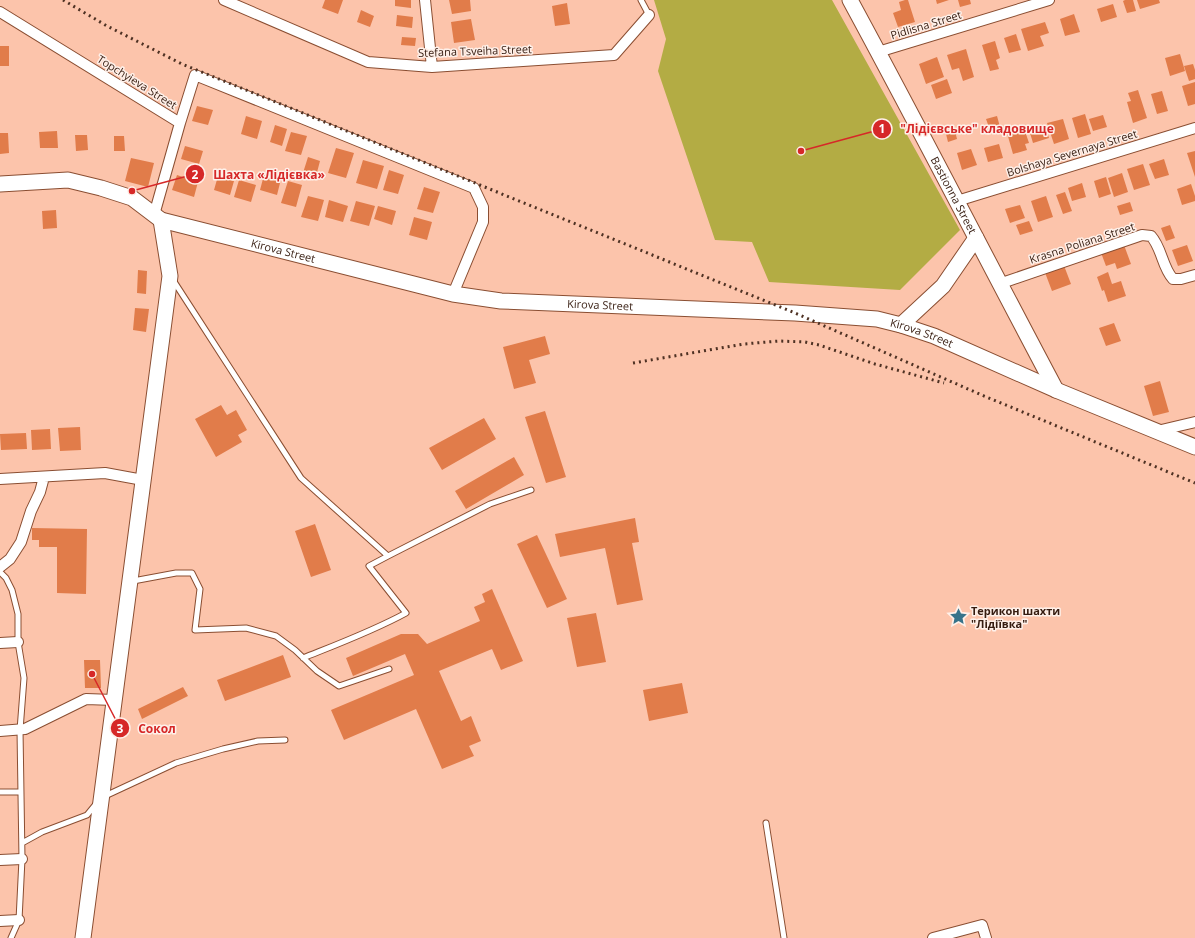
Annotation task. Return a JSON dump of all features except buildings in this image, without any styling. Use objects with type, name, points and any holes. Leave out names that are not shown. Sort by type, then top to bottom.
[{"type":"main road","name":"Bastionna Street","points":[[850,0],[1056,390]]},
{"type":"main road","name":"Kirova Street","points":[[0,184],[68,180],[101,188],[132,198],[158,217],[453,294],[501,301],[877,319],[934,336],[1056,390],[1195,448]]},
{"type":"main road","points":[[83,938],[170,276],[158,217]]},
{"type":"main road","points":[[901,325],[943,286],[976,238]]},
{"type":"street","name":"Stefana Tsveiha Street","points":[[224,0],[368,62],[432,67],[614,55],[649,15]]},
{"type":"street","points":[[425,0],[432,67]]},
{"type":"street","name":"Pidlisna Street","points":[[878,52],[1049,0]]},
{"type":"street","name":"Topchyieva Street","points":[[0,12],[180,123],[158,217]]},
{"type":"street","points":[[180,123],[195,75],[474,188],[483,207],[482,222],[453,294]]},
{"type":"street","name":"Bolshaya Severnaya Street","points":[[957,201],[1195,128]]},
{"type":"street","name":"Krasna Poliana Street","points":[[999,284],[1142,235],[1151,236],[1156,242],[1168,274],[1172,279],[1181,279],[1195,275]]},
{"type":"street","points":[[1157,432],[1195,422]]},
{"type":"street","points":[[0,479],[105,473],[143,480]]},
{"type":"street","points":[[0,567],[10,559],[21,542],[31,511],[40,492],[44,477]]},
{"type":"street","points":[[0,643],[18,642]]},
{"type":"street","points":[[0,731],[25,729],[86,700],[114,700]]},
{"type":"street","points":[[0,860],[22,859]]},
{"type":"street","points":[[0,921],[19,920]]},
{"type":"street","points":[[933,938],[982,925],[986,938]]},
{"type":"lane","points":[[641,0],[649,15]]},
{"type":"lane","points":[[170,276],[301,478],[388,556]]},
{"type":"lane","points":[[303,658],[387,624],[406,613],[369,566],[490,504],[531,490]]},
{"type":"lane","points":[[0,572],[6,578],[12,590],[18,614],[18,642],[24,678],[20,730],[22,859],[19,920],[11,938]]},
{"type":"lane","points":[[130,581],[176,573],[192,573],[200,589],[195,630],[246,628],[276,636],[317,671],[339,686],[389,670]]},
{"type":"lane","points":[[22,844],[42,832],[87,815],[101,798],[176,763],[223,749],[258,741],[285,740]]},
{"type":"lane","points":[[0,792],[21,792]]},
{"type":"lane","points":[[766,823],[784,938]]},
{"type":"shaded area","points":[[654,0],[832,0],[960,230],[900,290],[769,282],[752,242],[715,240],[658,71],[666,39]]},
{"type":"railway","points":[[63,0],[107,26],[182,64],[795,313],[984,396],[1195,483]]},
{"type":"railway","points":[[633,363],[744,344],[779,341],[805,342],[819,345],[875,364],[944,383]]},
{"type":"place","name":"\"Лідієвське\" кладовище","points":[[801,151]]},
{"type":"place","name":"Шахта «Лідієвка»","points":[[132,191]]},
{"type":"place","name":"Терикон шахти \"Лідіївка\"","points":[[958,617]]},
{"type":"place","name":"Сокол","points":[[92,674]]}]
